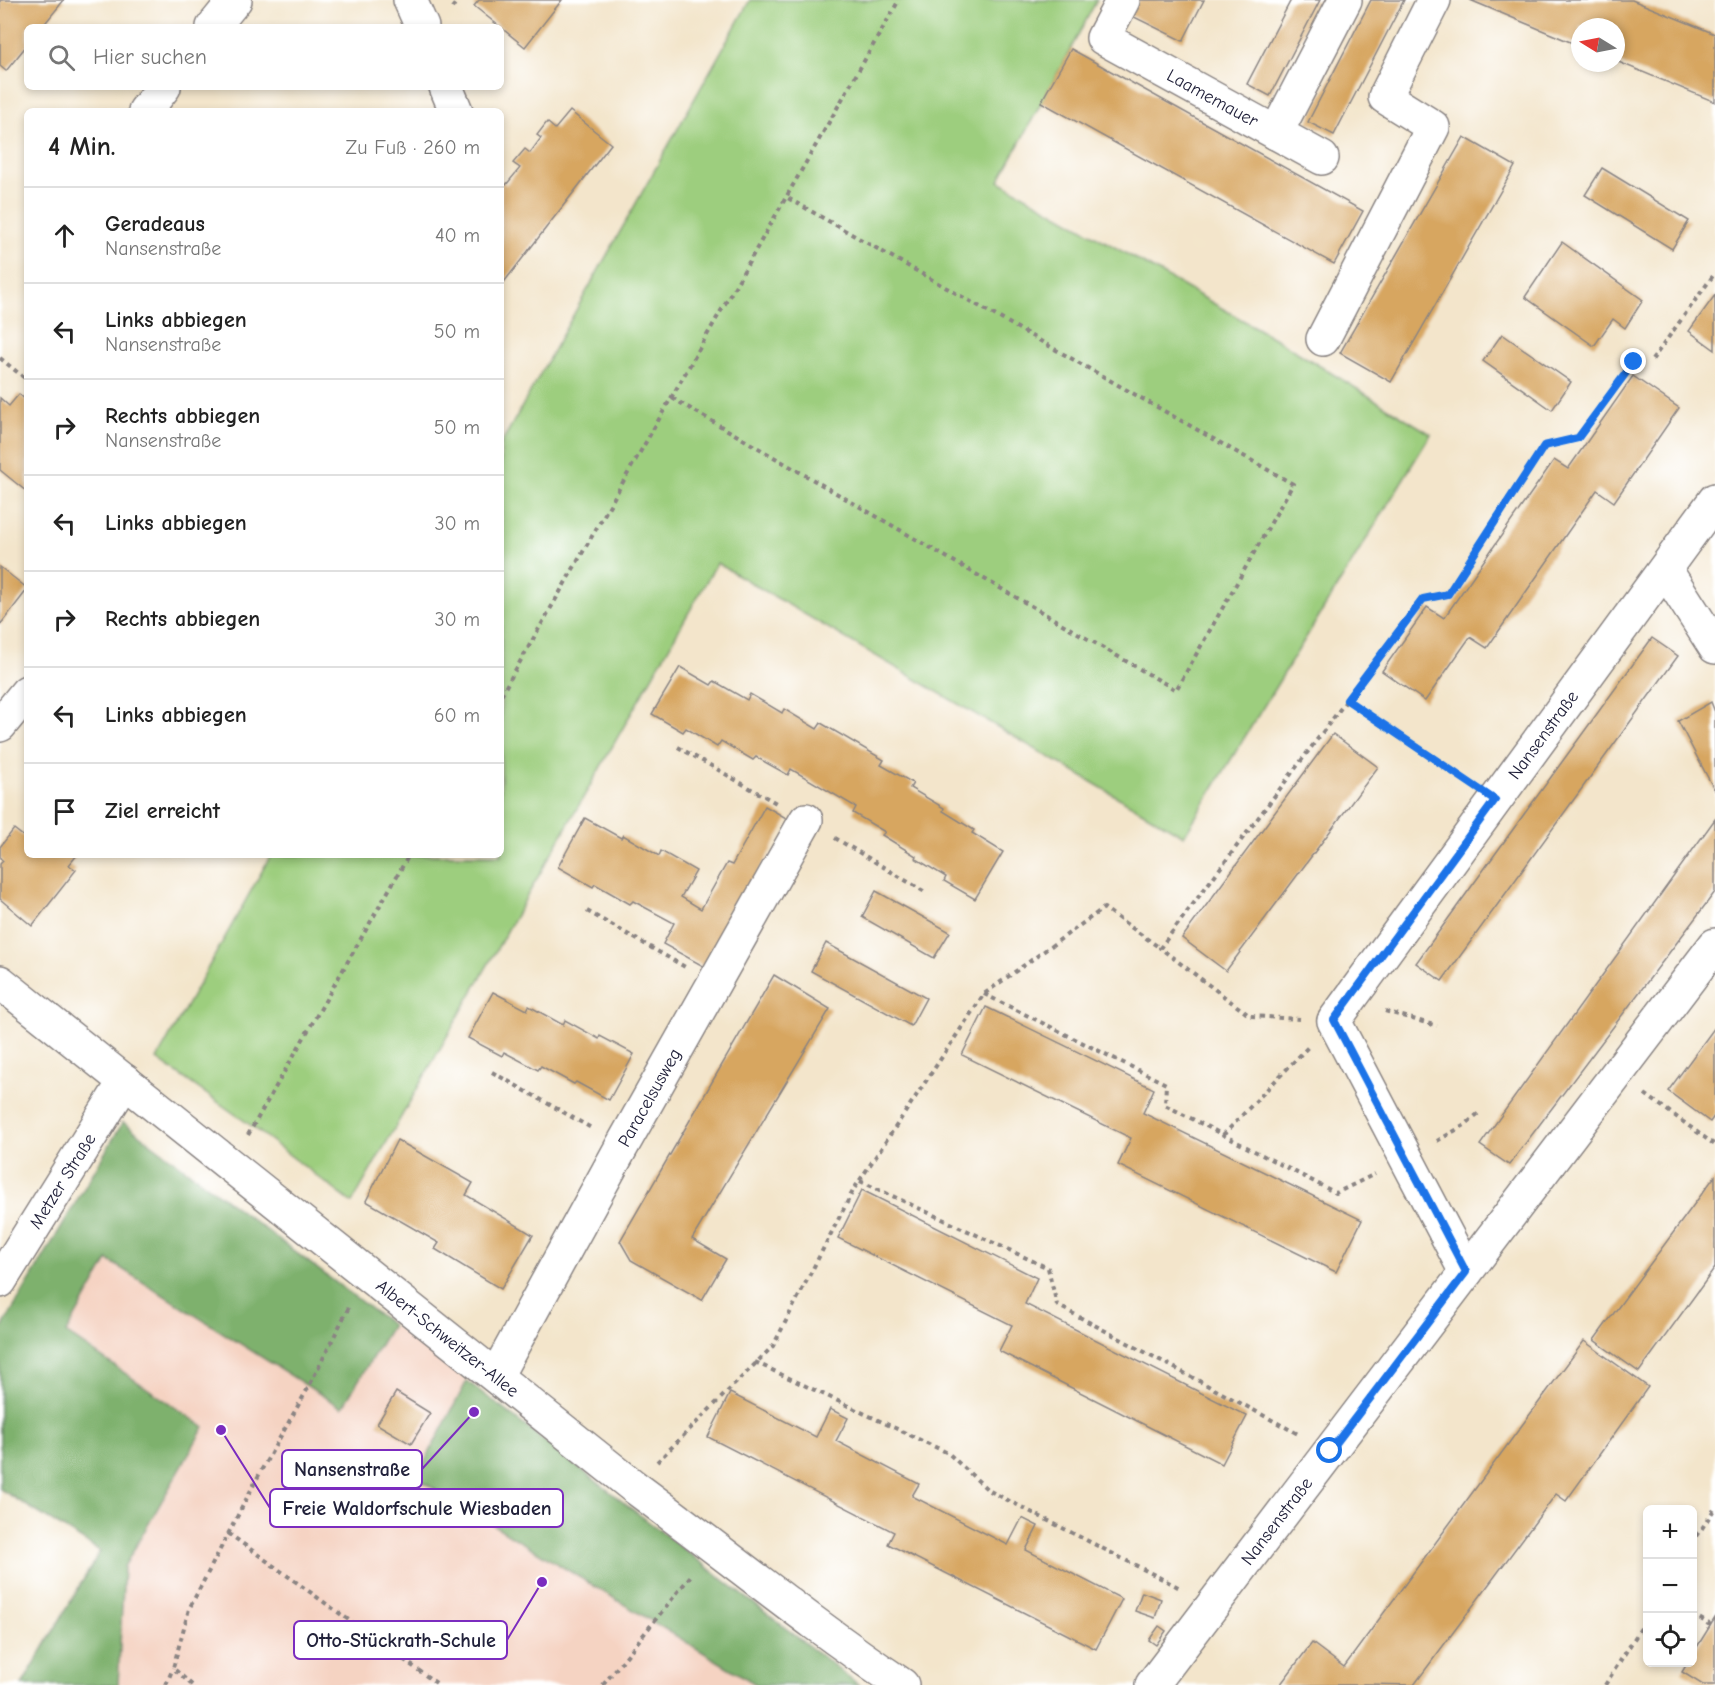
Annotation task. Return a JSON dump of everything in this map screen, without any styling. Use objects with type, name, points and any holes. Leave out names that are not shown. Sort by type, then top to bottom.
[{"type":"street","points":[[215,24],[235,0]]},
{"type":"street","points":[[410,0],[421,24]]},
{"type":"street","name":"Laamemauer","points":[[1123,0],[1103,38],[1322,158]]},
{"type":"street","points":[[1276,133],[1345,0]]},
{"type":"street","points":[[1323,339],[1433,127],[1385,97],[1434,0]]},
{"type":"street","points":[[147,108],[162,90]]},
{"type":"street","points":[[447,90],[455,108]]},
{"type":"street","name":"Nansenstraße","points":[[1334,1020],[1715,500]]},
{"type":"street","points":[[1665,569],[1715,647]]},
{"type":"street","points":[[0,725],[24,696]]},
{"type":"street","name":"Paracelsusweg","points":[[496,1376],[622,1146],[806,820]]},
{"type":"street","name":"Nansenstraße","points":[[1152,1685],[1715,945]]},
{"type":"street","name":"Albert-Schweitzer-Allee","points":[[0,982],[633,1486],[855,1654],[902,1685]]},
{"type":"street","points":[[1334,1020],[1466,1272]]},
{"type":"street","name":"Metzer Straße","points":[[0,1281],[125,1081]]},
{"type":"path","points":[[504,690],[899,0]]},
{"type":"path","points":[[672,398],[1176,690],[1194,659],[1293,484],[786,197]]},
{"type":"path","points":[[1652,360],[1715,273]]},
{"type":"path","points":[[0,357],[24,377]]},
{"type":"path","points":[[1160,948],[1423,599],[1448,594],[1544,446],[1578,438],[1634,362]]},
{"type":"path","points":[[1347,700],[1495,800]]},
{"type":"path","points":[[678,747],[806,820],[925,892]]},
{"type":"path","points":[[230,1165],[407,858]]},
{"type":"path","points":[[633,1486],[773,1346],[854,1189],[984,994],[1104,908],[1250,1016],[1334,1020]]},
{"type":"path","points":[[587,911],[714,984]]},
{"type":"path","points":[[984,994],[1166,1084],[1164,1105],[1336,1193],[1407,1158],[1466,1125],[1481,1111]]},
{"type":"path","points":[[1385,1011],[1437,1026]]},
{"type":"path","points":[[1223,1135],[1334,1020]]},
{"type":"path","points":[[492,1072],[622,1146]]},
{"type":"path","points":[[1617,1073],[1715,1145]]},
{"type":"path","points":[[860,1181],[1048,1268],[1057,1305],[1330,1451]]},
{"type":"path","points":[[166,1685],[189,1609],[307,1390],[366,1273]]},
{"type":"path","points":[[755,1362],[948,1453],[988,1490],[1213,1605]]},
{"type":"path","points":[[1697,1536],[1715,1508]]},
{"type":"path","points":[[228,1533],[439,1685]]},
{"type":"path","points":[[603,1685],[715,1546]]},
{"type":"path","points":[[1697,1617],[1710,1625]]},
{"type":"path","points":[[1605,1685],[1643,1623]]},
{"type":"path","points":[[173,1668],[192,1685]]},
{"type":"shaded area","points":[[123,1122],[467,1381],[859,1685],[22,1685],[100,1551],[0,1489],[0,1331]]},
{"type":"green space","points":[[750,0],[1097,0],[999,181],[1274,338],[1431,434],[1184,836],[717,563],[352,1203],[253,1127],[157,1059],[269,858],[504,858],[504,439]]},
{"type":"green space","points":[[123,1122],[392,1325],[342,1408],[108,1260],[66,1333],[204,1427],[124,1567],[118,1685],[22,1685],[100,1551],[0,1489],[0,1331]]},
{"type":"green space","points":[[467,1381],[859,1685],[757,1685],[416,1478]]},
{"type":"building","points":[[0,0],[64,0],[44,24],[24,24],[24,49],[6,71],[0,66]]},
{"type":"building","points":[[479,0],[562,0],[525,47],[504,30],[504,24],[496,24],[474,6]]},
{"type":"building","points":[[1138,0],[1204,0],[1183,41],[1130,15]]},
{"type":"building","points":[[1291,0],[1320,0],[1270,96],[1247,84]]},
{"type":"building","points":[[1371,0],[1404,0],[1334,135],[1308,122]]},
{"type":"building","points":[[1470,0],[1632,0],[1715,34],[1715,102],[1625,65],[1625,18],[1571,18],[1571,42]]},
{"type":"building","points":[[1071,49],[1363,211],[1334,264],[1041,102]]},
{"type":"building","points":[[570,111],[611,144],[504,282],[504,183],[506,185],[520,168],[513,163],[525,149],[530,153],[541,138],[537,135],[547,122],[555,129]]},
{"type":"building","points":[[1464,137],[1515,166],[1391,382],[1340,353]]},
{"type":"building","points":[[1602,168],[1689,221],[1672,249],[1585,195]]},
{"type":"building","points":[[1562,242],[1643,300],[1625,328],[1613,319],[1594,346],[1525,297]]},
{"type":"building","points":[[1715,295],[1715,350],[1689,331]]},
{"type":"building","points":[[1502,334],[1571,382],[1552,410],[1483,361]]},
{"type":"building","points":[[1633,376],[1679,408],[1614,502],[1597,490],[1487,648],[1470,637],[1425,701],[1382,671],[1427,607],[1444,618],[1554,460],[1568,469]]},
{"type":"building","points":[[19,394],[24,398],[24,490],[0,470],[0,398],[9,406]]},
{"type":"building","points":[[0,567],[24,586],[24,594],[0,625]]},
{"type":"building","points":[[1652,638],[1678,656],[1442,981],[1416,963]]},
{"type":"building","points":[[680,667],[711,685],[714,681],[747,700],[750,694],[782,713],[784,709],[817,729],[821,723],[884,760],[881,765],[913,783],[910,788],[944,808],[943,811],[974,830],[972,833],[1003,852],[975,899],[944,881],[946,877],[882,835],[885,832],[853,813],[856,807],[791,769],[788,775],[756,757],[753,760],[721,741],[717,747],[686,728],[683,732],[652,714]]},
{"type":"building","points":[[1711,702],[1715,712],[1715,791],[1678,721]]},
{"type":"building","points":[[1333,734],[1378,767],[1226,971],[1182,938]]},
{"type":"building","points":[[765,806],[788,819],[705,967],[663,944],[674,923],[633,901],[630,904],[595,884],[593,887],[558,867],[585,818],[621,838],[623,835],[659,856],[661,851],[696,871],[681,897],[701,909],[727,863],[732,865]]},
{"type":"building","points":[[1715,819],[1715,892],[1509,1165],[1480,1145]]},
{"type":"building","points":[[14,829],[24,835],[24,858],[75,858],[69,865],[76,870],[32,926],[0,899],[0,864],[3,861],[0,858],[0,847]]},
{"type":"building","points":[[876,891],[950,932],[934,958],[862,917]]},
{"type":"building","points":[[826,943],[926,998],[911,1026],[811,971]]},
{"type":"building","points":[[774,975],[830,1009],[692,1239],[726,1259],[702,1300],[631,1260],[620,1241]]},
{"type":"building","points":[[493,992],[527,1010],[529,1006],[563,1025],[565,1020],[599,1039],[600,1036],[634,1054],[609,1100],[541,1066],[538,1070],[504,1052],[502,1056],[468,1038]]},
{"type":"building","points":[[986,1007],[1154,1089],[1143,1113],[1362,1220],[1336,1272],[1118,1165],[1131,1138],[962,1055]]},
{"type":"building","points":[[1715,1027],[1715,1115],[1710,1122],[1668,1091]]},
{"type":"building","points":[[397,1140],[473,1183],[466,1195],[533,1235],[501,1289],[435,1249],[439,1243],[366,1201]]},
{"type":"building","points":[[1715,1176],[1715,1268],[1639,1372],[1594,1340]]},
{"type":"building","points":[[862,1190],[1037,1278],[1025,1304],[1247,1416],[1222,1464],[999,1351],[1012,1325],[838,1238]]},
{"type":"building","points":[[1584,1341],[1648,1387],[1566,1501],[1556,1494],[1414,1685],[1280,1685],[1312,1643],[1344,1667]]},
{"type":"building","points":[[396,1392],[430,1413],[411,1444],[377,1424]]},
{"type":"building","points":[[730,1393],[816,1437],[830,1409],[848,1418],[836,1441],[919,1484],[912,1496],[1008,1545],[1022,1518],[1038,1526],[1026,1550],[1122,1599],[1096,1649],[888,1544],[894,1532],[708,1437]]},
{"type":"building","points":[[1142,1592],[1161,1599],[1155,1618],[1135,1611]]},
{"type":"building","points":[[1715,1618],[1715,1685],[1703,1685],[1682,1672],[1685,1667],[1697,1667],[1697,1647]]},
{"type":"building","points":[[1159,1626],[1166,1631],[1156,1645],[1149,1640]]},
{"type":"place","name":"Nansenstraße","points":[[474,1412]]},
{"type":"place","name":"Freie Waldorfschule Wiesbaden","points":[[221,1430]]},
{"type":"place","name":"Otto-Stückrath-Schule","points":[[542,1582]]},
{"type":"route","points":[[1330,1451],[1466,1272],[1334,1020],[1495,800],[1347,700],[1423,599],[1448,594],[1544,446],[1578,438],[1634,362]]}]
